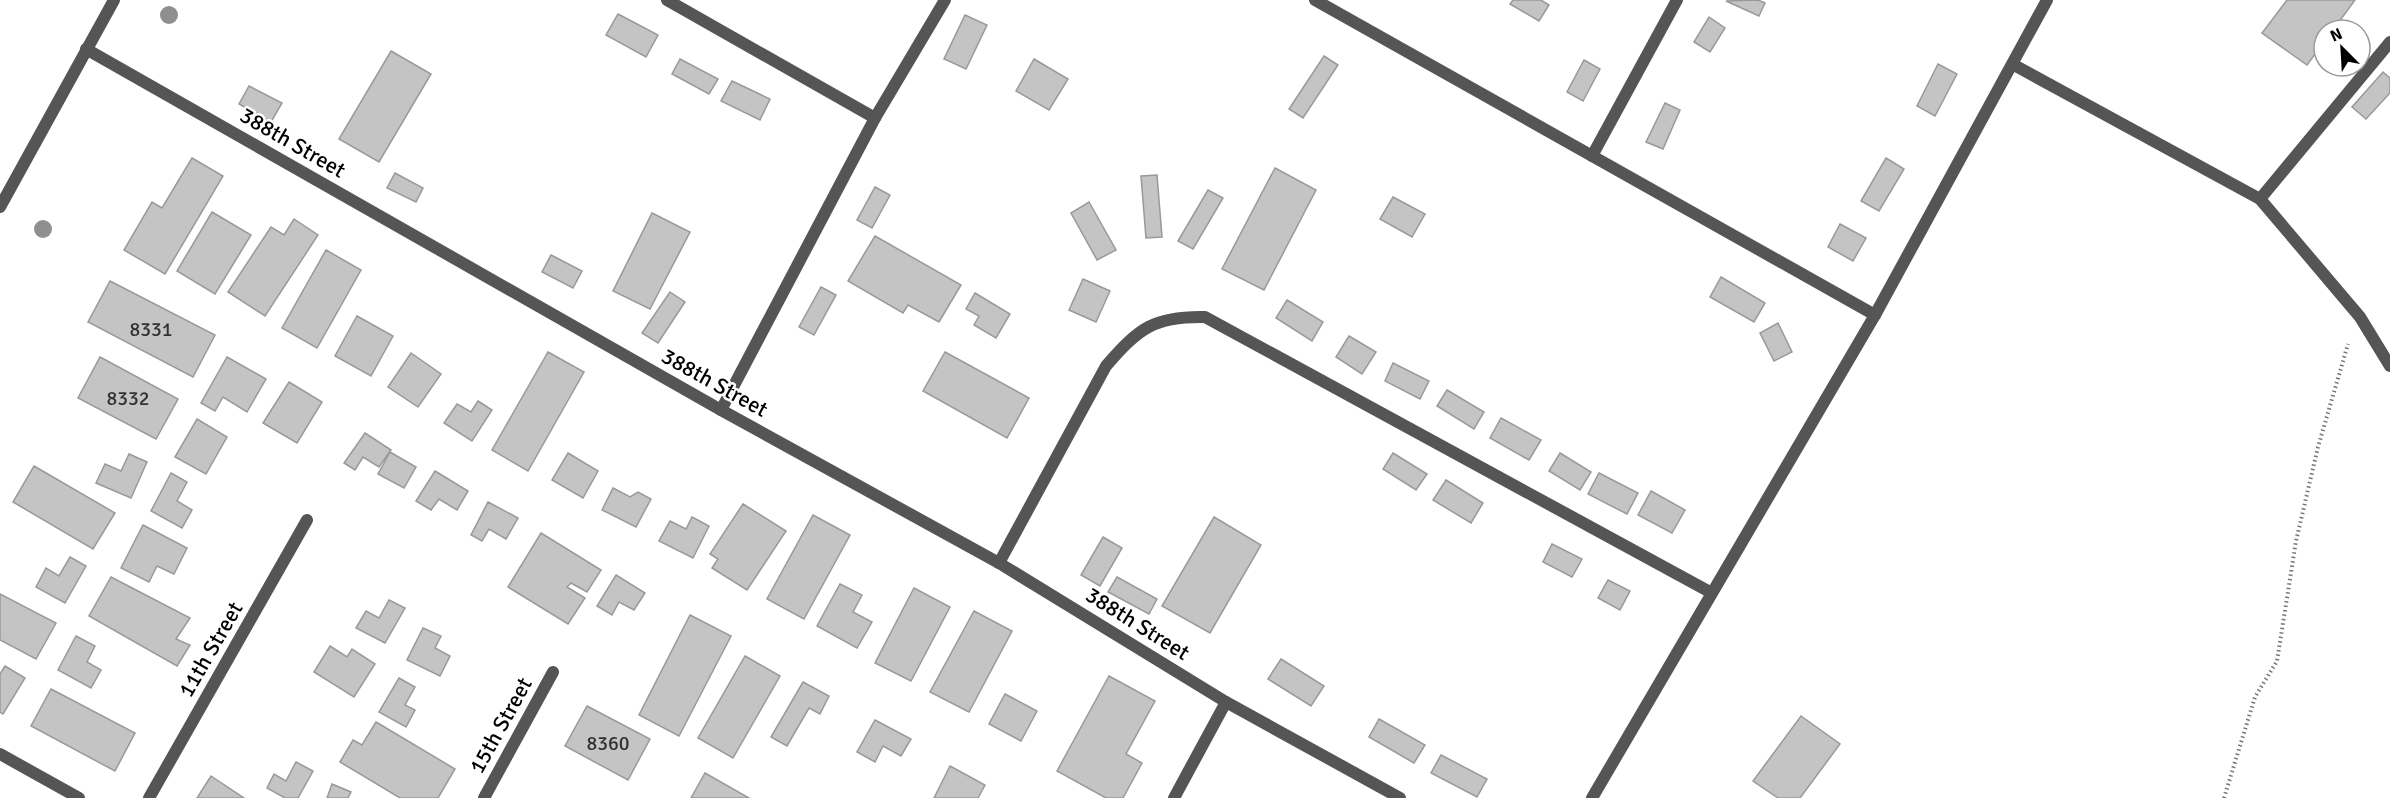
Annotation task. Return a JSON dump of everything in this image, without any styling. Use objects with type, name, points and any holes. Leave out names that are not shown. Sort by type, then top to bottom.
[{"type":"street","points":[[0,207],[114,0]]},
{"type":"street","points":[[667,0],[875,118]]},
{"type":"street","points":[[721,410],[875,118],[945,0]]},
{"type":"street","points":[[1316,0],[1875,315]]},
{"type":"street","points":[[1592,156],[1677,0]]},
{"type":"street","points":[[1592,798],[1710,592],[1875,315],[2014,65],[2047,0]]},
{"type":"street","points":[[2260,199],[2390,42]]},
{"type":"street","name":"388th Street","points":[[86,49],[721,410],[999,563],[1226,702],[1400,798]]},
{"type":"street","points":[[2014,65],[2260,199],[2360,317],[2390,366]]},
{"type":"street","points":[[999,563],[1106,366],[1126,343],[1148,326],[1175,316],[1205,317],[1710,592]]},
{"type":"street","name":"11th Street","points":[[149,798],[307,520]]},
{"type":"street","name":"15th Street","points":[[484,798],[553,672]]},
{"type":"street","points":[[1174,798],[1226,702]]},
{"type":"street","points":[[0,754],[79,798]]},
{"type":"path","points":[[2224,798],[2255,697],[2277,661],[2296,542],[2318,447],[2343,355],[2360,317]]},
{"type":"building","points":[[1513,0],[1541,0],[1549,5],[1539,21],[1510,4]]},
{"type":"building","points":[[1758,0],[1765,3],[1759,16],[1726,1]]},
{"type":"building","points":[[2287,0],[2355,0],[2342,18],[2312,18],[2312,58],[2307,65],[2262,33]]},
{"type":"building","points":[[618,14],[658,35],[646,57],[606,35]]},
{"type":"building","points":[[965,15],[987,25],[966,69],[944,59]]},
{"type":"building","points":[[1709,17],[1725,28],[1710,52],[1694,42]]},
{"type":"building","points":[[391,51],[431,74],[379,162],[339,139]]},
{"type":"building","points":[[1324,56],[1338,65],[1303,118],[1289,109]]},
{"type":"building","points":[[680,59],[718,79],[709,94],[672,74]]},
{"type":"building","points":[[1034,59],[1068,79],[1049,110],[1016,91]]},
{"type":"building","points":[[1584,60],[1600,69],[1583,101],[1567,92]]},
{"type":"building","points":[[1938,64],[1957,74],[1935,116],[1917,106]]},
{"type":"building","points":[[2383,72],[2390,78],[2390,93],[2366,119],[2352,107]]},
{"type":"building","points":[[732,81],[770,99],[760,120],[721,101]]},
{"type":"building","points":[[249,86],[282,103],[271,122],[239,104]]},
{"type":"building","points":[[1665,103],[1680,110],[1663,149],[1646,142]]},
{"type":"building","points":[[192,158],[223,176],[165,274],[124,250],[152,202],[162,208]]},
{"type":"building","points":[[1886,158],[1904,169],[1879,211],[1861,201]]},
{"type":"building","points":[[1275,168],[1316,190],[1264,290],[1222,269]]},
{"type":"building","points":[[395,173],[423,188],[416,202],[387,188]]},
{"type":"building","points":[[1157,175],[1162,237],[1146,238],[1141,176]]},
{"type":"building","points":[[875,187],[890,195],[872,228],[857,220]]},
{"type":"building","points":[[1208,190],[1223,198],[1193,249],[1178,241]]},
{"type":"building","points":[[1393,197],[1425,214],[1412,237],[1380,219]]},
{"type":"building","points":[[1089,202],[1116,250],[1097,260],[1071,213]]},
{"type":"building","points":[[212,212],[251,235],[215,294],[177,271]]},
{"type":"building","points":[[652,213],[690,232],[650,309],[613,291]]},
{"type":"building","points":[[294,219],[318,235],[265,316],[228,292],[271,227],[284,235]]},
{"type":"building","points":[[1840,224],[1866,238],[1853,261],[1828,247]]},
{"type":"building","points":[[875,236],[961,285],[939,322],[908,305],[903,313],[848,281]]},
{"type":"building","points":[[326,250],[361,270],[317,348],[282,328]]},
{"type":"building","points":[[551,255],[582,271],[573,288],[542,272]]},
{"type":"building","points":[[1721,277],[1765,303],[1754,322],[1710,297]]},
{"type":"building","points":[[1083,279],[1110,291],[1096,322],[1069,310]]},
{"type":"building","points":[[110,281],[215,335],[193,377],[88,322]]},
{"type":"building","points":[[821,287],[836,295],[814,335],[799,327]]},
{"type":"building","points":[[670,292],[685,302],[658,343],[642,333]]},
{"type":"building","points":[[975,293],[1010,314],[996,338],[974,325],[979,316],[966,309]]},
{"type":"building","points":[[1287,300],[1323,322],[1312,341],[1276,318]]},
{"type":"building","points":[[357,316],[393,336],[371,376],[335,356]]},
{"type":"building","points":[[1778,323],[1792,352],[1774,361],[1760,333]]},
{"type":"building","points":[[1349,336],[1376,352],[1362,374],[1336,357]]},
{"type":"building","points":[[548,352],[584,372],[528,471],[492,450]]},
{"type":"building","points":[[945,352],[1029,398],[1007,438],[923,391]]},
{"type":"building","points":[[411,353],[441,374],[418,407],[388,387]]},
{"type":"building","points":[[100,357],[178,399],[156,439],[78,398]]},
{"type":"building","points":[[227,357],[266,379],[247,412],[223,397],[215,411],[201,403]]},
{"type":"building","points":[[1393,363],[1429,381],[1420,399],[1385,381]]},
{"type":"building","points":[[289,382],[322,402],[297,443],[263,423]]},
{"type":"building","points":[[1447,390],[1484,412],[1474,429],[1437,406]]},
{"type":"building","points":[[478,401],[492,410],[472,441],[444,423],[457,404],[471,412]]},
{"type":"building","points":[[1501,418],[1541,440],[1529,460],[1490,438]]},
{"type":"building","points":[[197,419],[227,437],[206,474],[175,457]]},
{"type":"building","points":[[365,433],[391,450],[379,467],[363,457],[355,470],[344,463]]},
{"type":"building","points":[[390,452],[416,467],[404,488],[378,474]]},
{"type":"building","points":[[568,453],[598,471],[583,498],[552,480]]},
{"type":"building","points":[[1393,453],[1427,474],[1416,490],[1383,469]]},
{"type":"building","points":[[1560,453],[1591,472],[1580,490],[1549,471]]},
{"type":"building","points":[[129,454],[147,462],[131,498],[96,483],[105,464],[121,471]]},
{"type":"building","points":[[34,466],[115,513],[93,549],[13,502]]},
{"type":"building","points":[[435,471],[468,491],[457,510],[439,499],[431,510],[416,501]]},
{"type":"building","points":[[171,473],[187,482],[177,501],[192,510],[182,528],[151,511]]},
{"type":"building","points":[[1599,473],[1638,493],[1627,514],[1588,494]]},
{"type":"building","points":[[1446,480],[1483,503],[1471,523],[1433,500]]},
{"type":"building","points":[[613,488],[630,497],[638,492],[651,499],[636,527],[602,510]]},
{"type":"building","points":[[1651,491],[1685,510],[1672,533],[1638,515]]},
{"type":"building","points":[[488,502],[518,518],[506,539],[489,529],[482,541],[471,535]]},
{"type":"building","points":[[743,504],[786,531],[747,590],[712,568],[718,559],[710,554]]},
{"type":"building","points":[[813,515],[850,535],[804,619],[767,599]]},
{"type":"building","points":[[692,517],[709,526],[693,558],[659,541],[670,521],[686,529]]},
{"type":"building","points":[[1214,517],[1261,545],[1210,633],[1162,606]]},
{"type":"building","points":[[143,525],[187,548],[174,574],[157,566],[149,582],[121,568]]},
{"type":"building","points":[[541,533],[601,570],[587,592],[571,583],[567,587],[585,598],[568,624],[508,587]]},
{"type":"building","points":[[1103,537],[1122,548],[1100,586],[1081,575]]},
{"type":"building","points":[[1552,544],[1582,559],[1572,577],[1543,562]]},
{"type":"building","points":[[70,557],[86,566],[65,603],[36,587],[46,568],[59,576]]},
{"type":"building","points":[[616,575],[645,593],[634,610],[619,602],[612,615],[597,606]]},
{"type":"building","points":[[111,577],[190,618],[176,639],[190,645],[177,666],[89,616]]},
{"type":"building","points":[[1117,577],[1157,599],[1149,614],[1108,592]]},
{"type":"building","points":[[1608,580],[1630,591],[1620,610],[1598,598]]},
{"type":"building","points":[[840,584],[862,595],[853,612],[872,622],[857,648],[817,626]]},
{"type":"building","points":[[914,588],[950,607],[911,681],[875,663]]},
{"type":"building","points":[[0,594],[56,623],[36,659],[0,640]]},
{"type":"building","points":[[389,600],[405,608],[385,643],[356,628],[366,611],[379,618]]},
{"type":"building","points":[[974,611],[1012,631],[969,712],[930,692]]},
{"type":"building","points":[[690,615],[731,636],[679,736],[639,715]]},
{"type":"building","points":[[423,628],[441,636],[435,648],[450,656],[440,676],[407,660]]},
{"type":"building","points":[[76,636],[95,646],[87,662],[101,670],[91,688],[58,670]]},
{"type":"building","points":[[330,646],[347,657],[352,649],[375,664],[354,697],[314,672]]},
{"type":"building","points":[[745,656],[780,676],[733,758],[698,738]]},
{"type":"building","points":[[1281,659],[1324,686],[1311,706],[1268,679]]},
{"type":"building","points":[[5,666],[25,678],[3,714],[0,712],[0,674]]},
{"type":"building","points":[[1109,676],[1155,701],[1126,754],[1142,763],[1123,798],[1106,798],[1057,771]]},
{"type":"building","points":[[399,678],[415,687],[405,705],[415,710],[406,727],[379,712]]},
{"type":"building","points":[[803,682],[829,696],[820,714],[809,708],[787,746],[771,737]]},
{"type":"building","points":[[51,689],[135,733],[115,771],[31,726]]},
{"type":"building","points":[[1005,694],[1037,711],[1021,741],[989,724]]},
{"type":"building","points":[[587,706],[650,739],[628,780],[565,746]]},
{"type":"building","points":[[1801,716],[1840,744],[1800,798],[1778,798],[1753,781]]},
{"type":"building","points":[[1379,719],[1425,745],[1414,763],[1369,737]]},
{"type":"building","points":[[875,720],[911,739],[901,756],[883,746],[875,762],[857,752]]},
{"type":"building","points":[[376,722],[455,769],[438,798],[400,798],[340,762],[353,740],[362,745]]},
{"type":"building","points":[[1441,755],[1487,779],[1477,797],[1431,773]]},
{"type":"building","points":[[296,762],[313,771],[298,798],[285,798],[267,788],[274,774],[286,781]]},
{"type":"building","points":[[950,766],[985,785],[978,798],[934,798]]},
{"type":"building","points":[[705,773],[749,798],[691,798]]},
{"type":"building","points":[[211,776],[244,798],[197,798]]},
{"type":"building","points":[[332,784],[351,792],[348,798],[327,798]]}]
